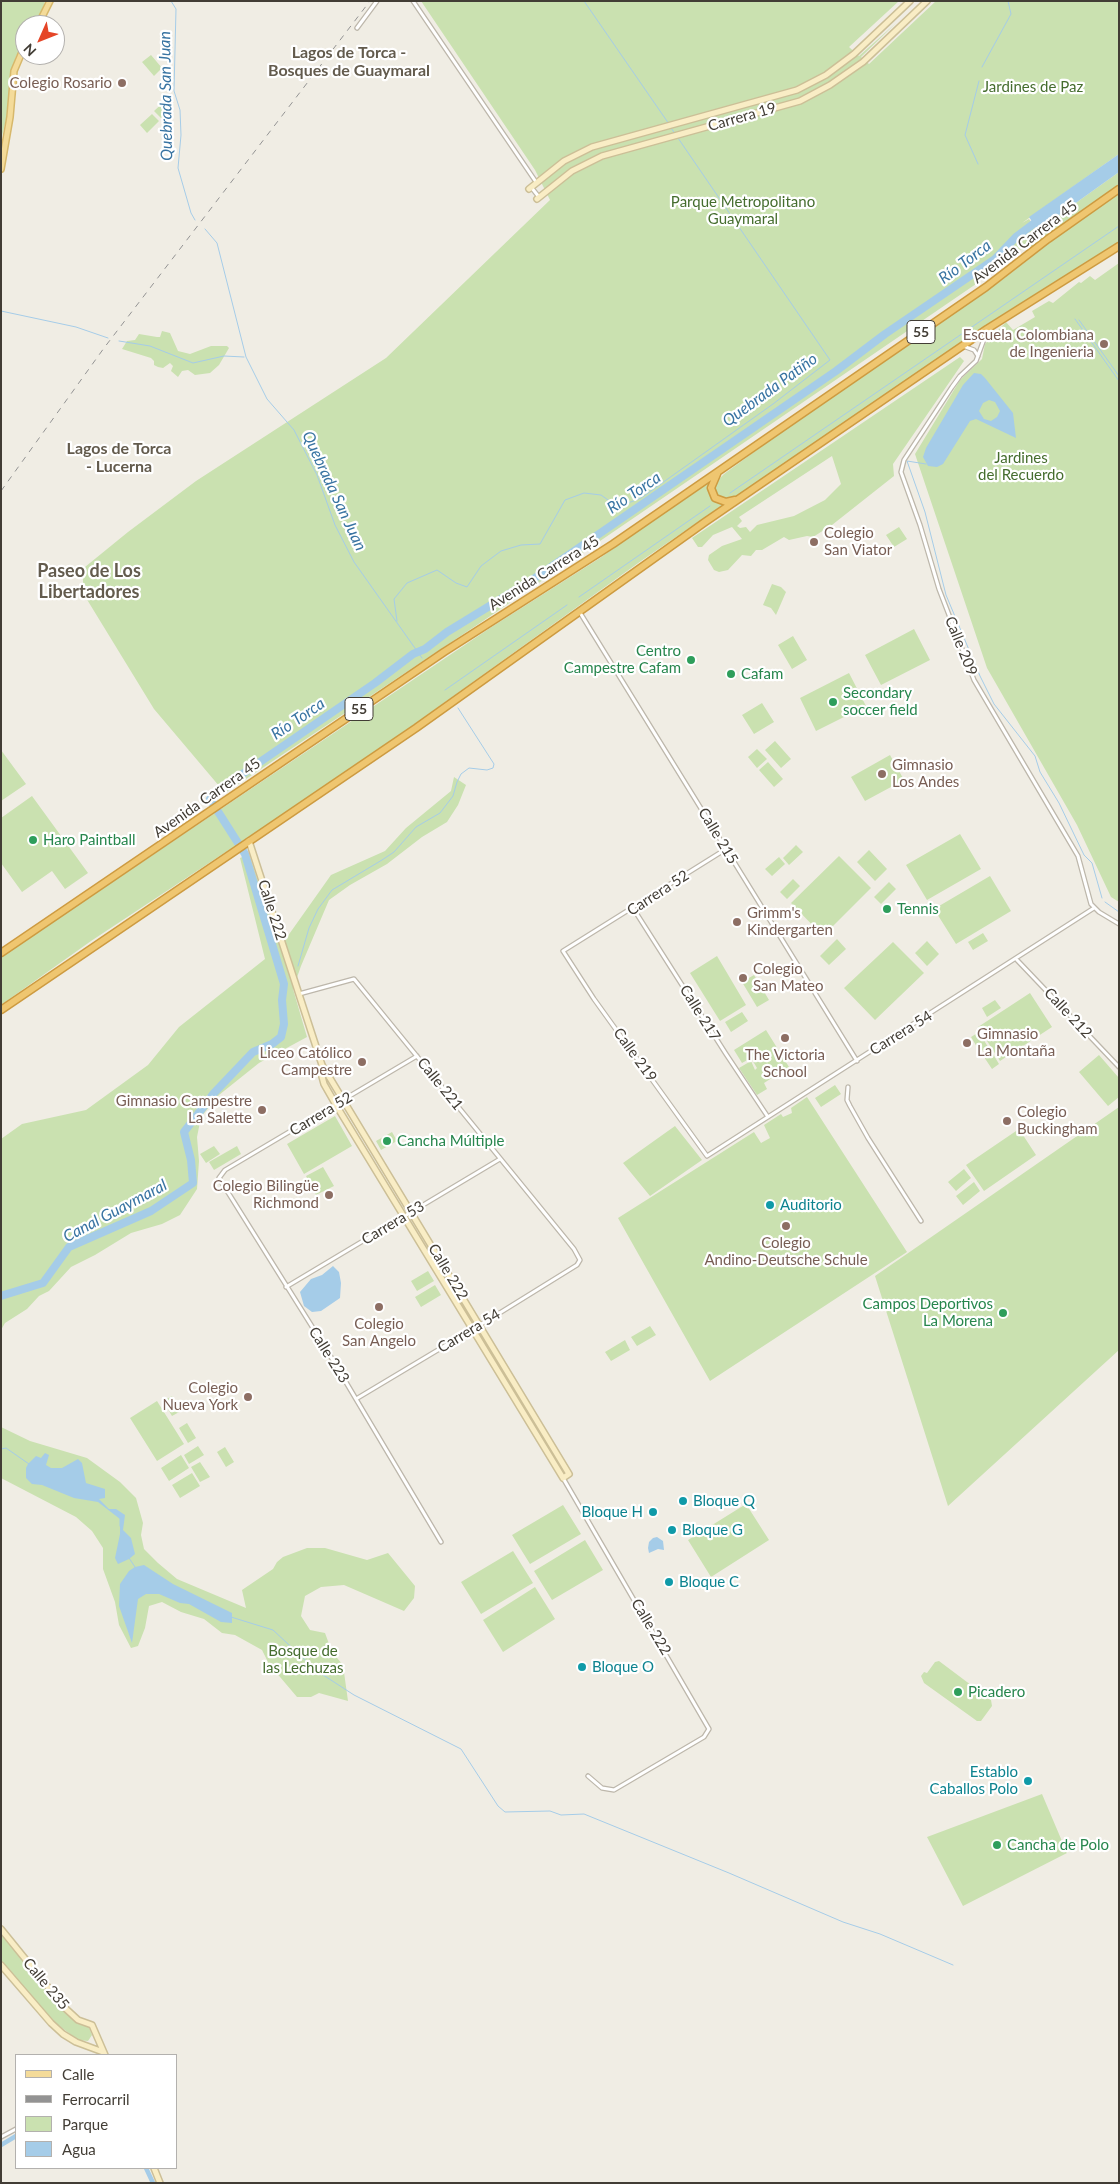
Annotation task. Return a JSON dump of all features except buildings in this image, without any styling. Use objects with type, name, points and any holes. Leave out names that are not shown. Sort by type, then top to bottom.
[{"type":"highway","name":"Avenida Carrera 45","points":[[1,953],[412,673],[613,544],[986,287],[1119,188]]},
{"type":"highway","name":"55","points":[[1,1010],[416,728],[739,499],[987,329],[1119,246]]},
{"type":"highway","points":[[719,471],[711,488],[715,498],[726,502],[739,499]]},
{"type":"main road","points":[[43,15],[50,1]]},
{"type":"main road","points":[[1,169],[10,118],[14,71],[17,65]]},
{"type":"street","points":[[357,28],[377,1]]},
{"type":"street","points":[[413,1],[536,182]]},
{"type":"street","name":"Carrera 19","points":[[530,188],[564,161],[592,146],[797,90],[826,75],[854,54],[910,1]]},
{"type":"street","name":"Carrera 19","points":[[538,198],[572,172],[602,156],[800,101],[830,85],[863,62],[927,1]]},
{"type":"street","points":[[530,188],[538,198]]},
{"type":"street","name":"Calle 209","points":[[987,329],[978,356],[952,387],[904,460],[901,472],[920,525],[938,589],[966,661],[990,709],[1078,856],[1094,908]]},
{"type":"street","points":[[963,346],[974,350],[978,356]]},
{"type":"street","name":"Calle 215","points":[[579,611],[857,1061]]},
{"type":"street","name":"Calle 222","points":[[249,841],[322,1065],[569,1474],[562,1478]]},
{"type":"street","name":"Carrera 52","points":[[563,951],[726,849]]},
{"type":"street","name":"Calle 217","points":[[633,908],[768,1117]]},
{"type":"street","points":[[1094,908],[1119,924]]},
{"type":"street","name":"Carrera 54","points":[[708,1156],[1017,960],[1094,908]]},
{"type":"street","name":"Calle 219","points":[[563,951],[599,1006],[708,1156]]},
{"type":"street","name":"Calle 212","points":[[1017,960],[1119,1067]]},
{"type":"street","name":"Calle 221","points":[[299,994],[354,979],[574,1249],[580,1260]]},
{"type":"street","name":"Carrera 52","points":[[225,1170],[336,1106],[417,1056]]},
{"type":"street","name":"Calle 222","points":[[322,1065],[322,1078],[336,1106],[562,1478],[709,1725],[710,1729],[704,1737],[614,1790],[610,1791],[602,1788],[588,1776]]},
{"type":"street","points":[[848,1088],[847,1100],[850,1106],[921,1221]]},
{"type":"street","name":"Carrera 53","points":[[286,1287],[500,1159]]},
{"type":"street","name":"Calle 223","points":[[225,1170],[219,1178],[220,1181],[356,1399],[441,1542]]},
{"type":"street","name":"Carrera 54","points":[[356,1399],[577,1265],[580,1260]]},
{"type":"street","name":"Calle 235","points":[[1,1929],[65,2008],[78,2020],[92,2025],[104,2054]]},
{"type":"street","name":"Calle 235","points":[[1,1965],[51,2023],[63,2034],[104,2054]]},
{"type":"street","points":[[84,2045],[93,2041],[94,2032]]},
{"type":"street","points":[[1,2137],[15,2129]]},
{"type":"street","points":[[154,2169],[160,2183]]},
{"type":"green space","points":[[1,1],[45,1],[39,15],[15,15],[15,59],[7,116],[1,140]]},
{"type":"green space","name":"Parque Metropolitano Guaymaral","points":[[421,1],[899,1],[849,47],[859,56],[896,23],[861,57],[869,64],[936,1],[1119,1],[1119,154],[1022,223],[1029,219],[1036,229],[1032,237],[1038,230],[1119,172],[1119,184],[1033,246],[1023,250],[1018,249],[976,284],[483,621],[225,793],[154,709],[83,593],[83,573],[85,567],[196,481],[386,358],[550,200],[535,170]]},
{"type":"green space","points":[[151,55],[162,68],[154,76],[142,62]]},
{"type":"green space","points":[[168,98],[174,105],[161,118],[154,111]]},
{"type":"green space","points":[[152,114],[159,121],[147,133],[140,125]]},
{"type":"green space","points":[[1119,193],[1119,242],[994,320],[738,495],[728,500],[715,496],[713,485],[724,474],[791,425],[1002,280],[1066,230]]},
{"type":"green space","name":"Jardines del Recuerdo","points":[[1119,263],[1119,902],[1111,897],[1077,825],[987,668],[915,454],[960,380],[982,359],[985,344],[1006,322],[1013,330],[1035,317],[1032,311],[1049,301],[1053,303],[1079,282],[1081,283],[1090,276],[1095,280]]},
{"type":"green space","points":[[162,331],[170,333],[178,351],[190,354],[211,346],[227,346],[229,348],[219,365],[210,373],[195,375],[188,370],[182,371],[178,377],[171,371],[173,366],[170,363],[163,368],[158,367],[154,365],[154,361],[151,358],[122,349],[127,341],[135,340],[139,334],[160,337]]},
{"type":"green space","points":[[960,357],[964,361],[893,464],[894,476],[832,525],[813,537],[807,536],[789,540],[784,537],[762,550],[756,550],[751,556],[742,555],[728,570],[719,572],[714,570],[708,560],[709,555],[722,546],[742,539],[732,527],[713,535],[702,547],[698,547],[692,538]],"holes":[[[832,456],[841,484],[825,500],[794,516],[757,525],[750,532],[746,527],[740,528],[737,526],[742,521],[739,517]]]},
{"type":"green space","points":[[709,481],[710,494],[718,503],[724,504],[641,561],[409,728],[91,941],[1,1005],[1,957],[490,628],[600,558]]},
{"type":"green space","points":[[899,527],[907,539],[894,547],[886,535]]},
{"type":"green space","points":[[772,584],[781,587],[786,592],[776,615],[771,608],[763,605]]},
{"type":"green space","points":[[914,629],[930,660],[881,685],[865,655]]},
{"type":"green space","points":[[793,636],[807,660],[792,669],[778,645]]},
{"type":"green space","name":"Secondary soccer field","points":[[849,673],[866,706],[816,731],[800,698]]},
{"type":"green space","points":[[762,703],[774,722],[754,734],[742,715]]},
{"type":"green space","points":[[775,741],[791,759],[781,768],[765,750]]},
{"type":"green space","points":[[757,749],[767,759],[757,768],[748,757]]},
{"type":"green space","points":[[1,750],[26,784],[1,801]]},
{"type":"green space","points":[[890,755],[904,780],[865,801],[851,777]]},
{"type":"green space","points":[[768,762],[783,779],[774,787],[759,770]]},
{"type":"green space","points":[[454,777],[466,785],[458,805],[447,822],[422,837],[387,864],[350,885],[329,900],[293,989],[307,1037],[259,1063],[219,1095],[201,1117],[197,1137],[199,1161],[197,1189],[180,1215],[162,1224],[131,1233],[71,1267],[49,1291],[39,1296],[27,1309],[5,1323],[1,1330],[1,1139],[22,1124],[86,1110],[148,1065],[179,1027],[265,959],[240,858],[249,854],[280,947],[331,875],[385,851],[406,828],[451,791]]},
{"type":"green space","name":"Haro Paintball","points":[[32,796],[88,873],[65,889],[52,871],[22,892],[1,863],[1,818]]},
{"type":"green space","points":[[960,834],[981,869],[927,900],[906,865]]},
{"type":"green space","points":[[796,845],[803,852],[789,865],[783,858]]},
{"type":"green space","points":[[869,850],[887,869],[875,881],[857,862]]},
{"type":"green space","points":[[839,856],[871,888],[823,936],[791,903]]},
{"type":"green space","points":[[779,857],[785,864],[772,876],[765,869]]},
{"type":"green space","points":[[990,876],[1011,911],[956,944],[934,909]]},
{"type":"green space","points":[[793,879],[800,886],[787,899],[780,892]]},
{"type":"green space","points":[[889,882],[896,889],[881,904],[874,897]]},
{"type":"green space","points":[[983,933],[988,941],[973,950],[968,942]]},
{"type":"green space","points":[[837,939],[846,949],[829,965],[820,956]]},
{"type":"green space","points":[[927,941],[939,954],[927,966],[915,953]]},
{"type":"green space","points":[[893,942],[924,973],[875,1020],[844,988]]},
{"type":"green space","points":[[717,956],[746,1005],[720,1021],[690,973]]},
{"type":"green space","points":[[754,975],[769,1000],[757,1007],[742,982]]},
{"type":"green space","points":[[1030,993],[1052,1027],[1000,1061],[978,1027]]},
{"type":"green space","points":[[995,1000],[1001,1008],[987,1017],[982,1008]]},
{"type":"green space","points":[[742,1012],[748,1021],[731,1032],[725,1022]]},
{"type":"green space","points":[[766,1030],[789,1067],[764,1083],[767,1089],[757,1095],[739,1068],[751,1061],[755,1070],[757,1068],[751,1058],[742,1063],[734,1050]]},
{"type":"green space","points":[[979,1032],[988,1047],[980,1052],[971,1037]]},
{"type":"green space","points":[[990,1049],[999,1064],[992,1069],[982,1054]]},
{"type":"green space","points":[[1099,1055],[1119,1078],[1119,1097],[1108,1106],[1079,1072]]},
{"type":"green space","points":[[835,1085],[841,1094],[821,1107],[815,1098]]},
{"type":"green space","points":[[807,1097],[907,1252],[710,1381],[618,1218],[754,1132],[761,1143],[770,1138],[764,1125],[781,1114],[783,1117],[792,1113],[791,1108]]},
{"type":"green space","name":"Campos Deportivos La Morena","points":[[1119,1107],[1119,1350],[948,1506],[875,1276]]},
{"type":"green space","points":[[335,1116],[352,1146],[304,1174],[287,1144]]},
{"type":"green space","points":[[675,1126],[702,1160],[650,1196],[623,1163]]},
{"type":"green space","points":[[1019,1129],[1036,1155],[984,1191],[966,1165]]},
{"type":"green space","name":"Cancha Múltiple","points":[[392,1132],[397,1141],[381,1150],[376,1141]]},
{"type":"green space","points":[[214,1146],[220,1154],[206,1163],[200,1154]]},
{"type":"green space","points":[[237,1146],[241,1154],[214,1170],[209,1162]]},
{"type":"green space","points":[[323,1167],[334,1186],[316,1195],[306,1176]]},
{"type":"green space","points":[[964,1169],[971,1178],[956,1191],[948,1182]]},
{"type":"green space","points":[[974,1182],[980,1191],[963,1205],[956,1196]]},
{"type":"green space","points":[[428,1271],[434,1281],[417,1291],[411,1281]]},
{"type":"green space","points":[[435,1285],[441,1295],[421,1307],[415,1297]]},
{"type":"green space","points":[[650,1326],[656,1335],[637,1346],[631,1337]]},
{"type":"green space","points":[[625,1340],[630,1350],[611,1361],[605,1352]]},
{"type":"green space","points":[[172,1396],[181,1411],[172,1416],[163,1401]]},
{"type":"green space","points":[[157,1401],[184,1444],[157,1461],[130,1418]]},
{"type":"green space","points":[[187,1423],[196,1438],[188,1443],[179,1428]]},
{"type":"green space","name":"Bosque de las Lechuzas","points":[[1,1427],[30,1441],[87,1458],[120,1482],[136,1498],[143,1523],[141,1535],[144,1549],[158,1563],[177,1579],[246,1608],[242,1590],[273,1569],[283,1557],[307,1548],[325,1548],[367,1560],[388,1553],[415,1586],[414,1598],[404,1611],[344,1585],[321,1587],[305,1596],[301,1616],[310,1630],[325,1633],[332,1652],[343,1665],[348,1701],[319,1693],[311,1697],[297,1697],[269,1664],[262,1650],[235,1635],[222,1633],[204,1619],[181,1612],[162,1602],[149,1606],[145,1628],[138,1646],[131,1648],[119,1625],[115,1602],[103,1569],[103,1548],[92,1531],[76,1517],[1,1478]]},
{"type":"green space","points":[[198,1446],[204,1455],[189,1464],[184,1455]]},
{"type":"green space","points":[[225,1447],[234,1462],[226,1467],[217,1452]]},
{"type":"green space","points":[[181,1455],[189,1468],[169,1481],[161,1468]]},
{"type":"green space","points":[[200,1462],[210,1477],[200,1482],[191,1467]]},
{"type":"green space","points":[[192,1473],[200,1486],[180,1498],[172,1485]]},
{"type":"green space","points":[[746,1504],[769,1540],[711,1577],[688,1540]]},
{"type":"green space","points":[[563,1505],[581,1534],[530,1564],[512,1535]]},
{"type":"green space","points":[[585,1540],[603,1570],[552,1600],[534,1571]]},
{"type":"green space","points":[[513,1551],[533,1583],[481,1614],[461,1582]]},
{"type":"green space","points":[[535,1587],[555,1619],[503,1652],[483,1620]]},
{"type":"green space","name":"Picadero","points":[[939,1661],[991,1700],[992,1706],[981,1721],[977,1721],[924,1683],[921,1676],[924,1672],[927,1673],[935,1662]]},
{"type":"green space","name":"Cancha de Polo","points":[[1042,1794],[1067,1853],[963,1906],[927,1837]]},
{"type":"green space","points":[[1,1933],[76,2022],[89,2027],[92,2035],[88,2041],[78,2040],[53,2021],[1,1960]]},
{"type":"water","points":[[1119,154],[1119,172],[1038,230],[1029,217]]},
{"type":"water","points":[[974,373],[981,374],[985,378],[1013,413],[1016,438],[976,419],[970,421],[943,464],[937,467],[928,466],[923,457],[926,448],[963,385]],"holes":[[[989,400],[995,402],[1000,411],[997,417],[991,421],[984,419],[979,411],[983,403]]]},
{"type":"water","points":[[333,1266],[339,1272],[341,1283],[340,1298],[321,1311],[312,1312],[304,1306],[300,1292],[311,1279],[322,1275]]},
{"type":"water","points":[[45,1453],[49,1455],[46,1465],[51,1468],[62,1468],[78,1459],[82,1463],[86,1483],[105,1489],[105,1498],[99,1499],[109,1509],[116,1509],[125,1515],[123,1530],[131,1538],[135,1554],[118,1564],[115,1558],[120,1534],[120,1519],[98,1502],[74,1498],[42,1485],[32,1484],[26,1478],[28,1464],[36,1456],[41,1458]]},
{"type":"water","points":[[657,1537],[663,1541],[664,1550],[658,1549],[649,1553],[649,1542]]},
{"type":"water","points":[[144,1565],[173,1584],[232,1613],[232,1623],[221,1622],[189,1604],[180,1603],[159,1594],[146,1594],[138,1599],[132,1643],[119,1606],[120,1584],[129,1571]]},
{"type":"waterway","name":"Quebrada San Juan","points":[[171,1],[176,9],[174,91],[180,110],[181,135],[178,168],[191,213],[195,220]]},
{"type":"waterway","name":"Quebrada Patiño","points":[[584,1],[669,124]]},
{"type":"waterway","points":[[982,67],[1011,14],[1008,1]]},
{"type":"waterway","points":[[978,164],[965,135],[979,81]]},
{"type":"waterway","name":"Quebrada Patiño","points":[[671,128],[676,135]]},
{"type":"waterway","name":"Quebrada Patiño","points":[[397,621],[394,599],[407,583],[437,570],[456,583],[467,587],[481,566],[501,551],[521,545],[540,544],[565,500],[584,493],[601,495],[618,507],[641,498],[773,404],[830,360],[678,138]]},
{"type":"waterway","name":"Río Torca","points":[[1,1296],[43,1283],[69,1247],[151,1211],[193,1183],[191,1160],[184,1132],[214,1093],[253,1052],[272,1044],[281,1037],[284,1024],[282,1000],[284,984],[245,854],[210,799],[225,786],[375,683],[413,654],[425,649],[447,632],[532,580],[836,371],[885,334],[995,259],[1016,237],[1040,219]]},
{"type":"waterway","points":[[730,493],[1119,226]]},
{"type":"waterway","name":"Quebrada San Juan","points":[[205,229],[217,243],[246,357],[267,399],[294,430],[317,475],[335,525],[354,562],[422,658]]},
{"type":"waterway","name":"Quebrada San Juan","points":[[1,311],[76,327],[108,338]]},
{"type":"waterway","points":[[1075,319],[1119,381]]},
{"type":"waterway","points":[[1079,320],[1119,376]]},
{"type":"waterway","name":"Quebrada San Juan","points":[[119,341],[150,346],[193,363],[224,356],[244,357]]},
{"type":"waterway","points":[[926,464],[907,461],[925,512],[946,595],[980,676],[994,704],[1035,756],[1040,772],[1059,803],[1084,855],[1092,863],[1102,898]]},
{"type":"waterway","points":[[579,597],[710,506]]},
{"type":"waterway","points":[[445,690],[567,605]]},
{"type":"waterway","name":"Quebrada San Juan","points":[[298,966],[309,928],[318,909],[332,890],[394,852],[416,827],[440,813],[453,796],[461,774],[469,768],[487,770],[493,768],[494,764],[458,708]]},
{"type":"waterway","points":[[1105,902],[1119,912]]},
{"type":"waterway","points":[[1,1449],[6,1448],[29,1464]]},
{"type":"waterway","points":[[120,1517],[120,1526]]},
{"type":"waterway","points":[[129,1558],[135,1567]]},
{"type":"waterway","points":[[231,1617],[273,1630],[317,1671],[354,1695],[461,1749],[498,1806],[505,1812],[550,1811],[561,1815],[584,1814],[843,1922],[880,1934],[953,1965]]},
{"type":"waterway","points":[[1,2145],[15,2137]]},
{"type":"waterway","points":[[146,2169],[153,2183]]},
{"type":"railway","points":[[1,491],[104,348],[370,1]]},
{"type":"place","name":"Colegio Rosario","points":[[122,83]]},
{"type":"place","name":"Escuela Colombiana de Ingenieria","points":[[1104,344]]},
{"type":"place","name":"Colegio San Viator","points":[[814,542]]},
{"type":"place","name":"Centro Campestre Cafam","points":[[691,660]]},
{"type":"place","name":"Cafam","points":[[731,674]]},
{"type":"place","name":"Secondary soccer field","points":[[833,702]]},
{"type":"place","name":"Gimnasio Los Andes","points":[[882,774]]},
{"type":"place","name":"Haro Paintball","points":[[33,840]]},
{"type":"place","name":"Tennis","points":[[887,909]]},
{"type":"place","name":"Grimm's Kindergarten","points":[[737,922]]},
{"type":"place","name":"Colegio San Mateo","points":[[743,978]]},
{"type":"place","name":"The Victoria School","points":[[785,1038]]},
{"type":"place","name":"Gimnasio La Montaña","points":[[967,1043]]},
{"type":"place","name":"Liceo Católico Campestre","points":[[362,1062]]},
{"type":"place","name":"Gimnasio Campestre La Salette","points":[[262,1110]]},
{"type":"place","name":"Colegio Buckingham","points":[[1007,1121]]},
{"type":"place","name":"Cancha Múltiple","points":[[387,1141]]},
{"type":"place","name":"Colegio Bilingüe Richmond","points":[[329,1195]]},
{"type":"place","name":"Auditorio","points":[[770,1205]]},
{"type":"place","name":"Colegio Andino-Deutsche Schule","points":[[786,1226]]},
{"type":"place","name":"Colegio San Angelo","points":[[379,1307]]},
{"type":"place","name":"Campos Deportivos La Morena","points":[[1003,1313]]},
{"type":"place","name":"Colegio Nueva York","points":[[248,1397]]},
{"type":"place","name":"Bloque Q","points":[[683,1501]]},
{"type":"place","name":"Bloque H","points":[[653,1512]]},
{"type":"place","name":"Bloque G","points":[[672,1530]]},
{"type":"place","name":"Bloque C","points":[[669,1582]]},
{"type":"place","name":"Bloque O","points":[[582,1667]]},
{"type":"place","name":"Picadero","points":[[958,1692]]},
{"type":"place","name":"Establo Caballos Polo","points":[[1028,1781]]},
{"type":"place","name":"Cancha de Polo","points":[[997,1845]]},
{"type":"district","name":"Lagos de Torca - Bosques de Guaymaral","points":[[349,62]]},
{"type":"district","name":"Lagos de Torca - Lucerna","points":[[119,458]]},
{"type":"district","name":"Paseo de Los Libertadores","points":[[89,581]]},
{"type":"park label","name":"Jardines de Paz","points":[[1033,87]]},
{"type":"water label","name":"Canal Guaymaral","points":[[115,1211]]}]
